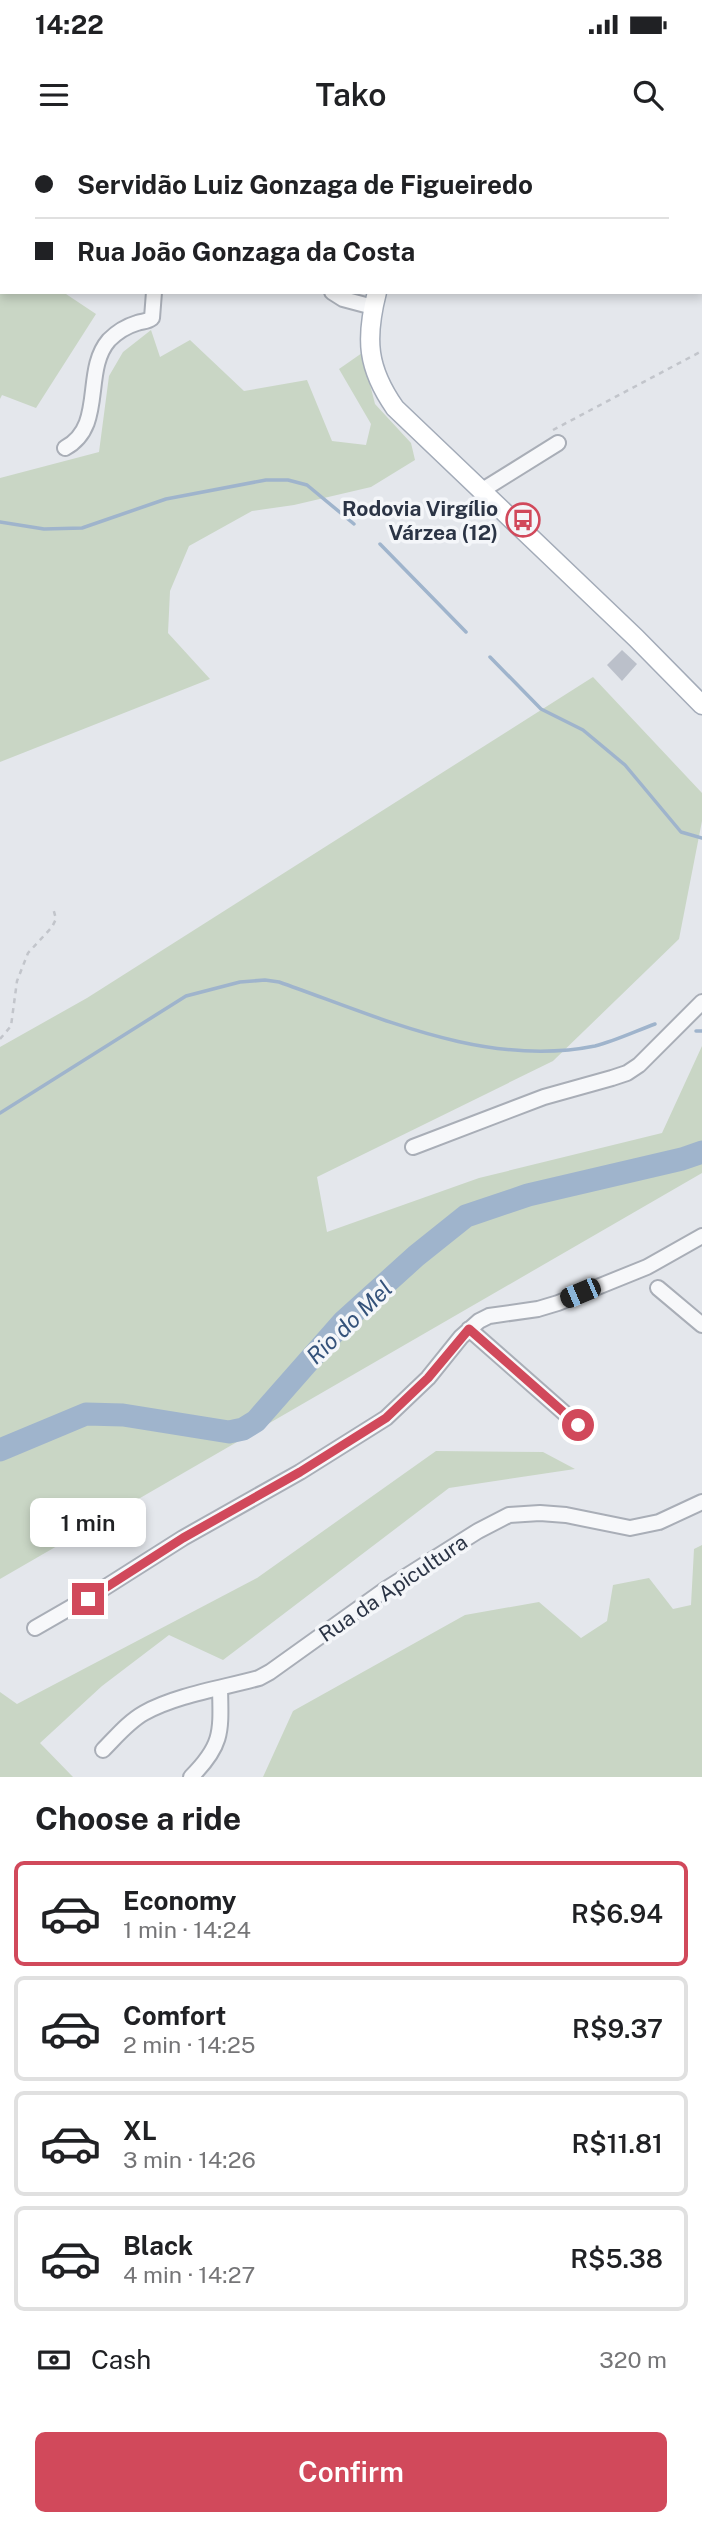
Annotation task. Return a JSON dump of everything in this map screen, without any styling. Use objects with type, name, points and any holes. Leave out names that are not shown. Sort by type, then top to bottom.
[{"type":"main road","points":[[375,300],[369,343],[371,360],[377,379],[395,408],[636,638],[702,705]]},
{"type":"street","points":[[65,448],[75,443],[86,429],[100,356],[108,341],[123,328],[152,318],[154,294]]},
{"type":"street","points":[[335,294],[343,299],[375,300]]},
{"type":"street","points":[[481,491],[552,438]]},
{"type":"street","points":[[413,1147],[544,1097],[627,1073],[639,1065],[702,1002]]},
{"type":"street","points":[[35,1628],[386,1418],[428,1378],[469,1329],[489,1316],[538,1309],[636,1272],[702,1236]]},
{"type":"street","points":[[658,1289],[702,1325]]},
{"type":"street","points":[[469,1329],[578,1425]]},
{"type":"street","name":"Rua da Apicultura","points":[[103,1750],[124,1728],[144,1713],[176,1700],[270,1672],[386,1589],[478,1531],[509,1516],[540,1513],[566,1515],[619,1526],[644,1527],[702,1502]]},
{"type":"street","points":[[191,1777],[215,1748],[220,1734],[220,1688]]},
{"type":"path","points":[[552,438],[702,351]]},
{"type":"path","points":[[0,1039],[11,1026],[17,981],[28,953],[56,919],[53,908]]},
{"type":"green space","points":[[0,294],[66,294],[96,314],[36,408],[2,395],[0,399]]},
{"type":"green space","points":[[151,330],[160,357],[190,340],[244,391],[307,380],[332,441],[366,445],[371,424],[339,369],[362,353],[375,404],[411,443],[415,460],[371,487],[294,505],[252,511],[189,546],[170,591],[168,633],[210,679],[0,762],[0,478],[99,452],[109,376],[123,352]]},
{"type":"green space","points":[[593,677],[702,793],[702,821],[679,939],[553,1061],[317,1177],[327,1232],[479,1178],[662,1133],[702,1046],[702,1173],[0,1579],[0,1047],[87,998]]},
{"type":"green space","points":[[436,1451],[543,1452],[575,1469],[449,1488],[223,1660],[169,1635],[102,1686],[40,1743],[73,1777],[0,1777],[0,1692],[17,1704],[257,1578]]},
{"type":"green space","points":[[702,1545],[702,1777],[263,1777],[293,1711],[465,1615],[539,1602],[581,1638],[607,1621],[613,1585],[649,1578],[673,1609],[691,1605],[694,1549]]},
{"type":"building","points":[[622,650],[637,664],[622,681],[607,665]]},
{"type":"waterway","points":[[0,522],[44,529],[82,528],[166,499],[266,480],[288,480],[307,485],[354,524]]},
{"type":"waterway","points":[[380,544],[466,632]]},
{"type":"waterway","points":[[490,657],[541,709],[583,730],[625,765],[681,832],[702,838]]},
{"type":"waterway","points":[[0,1113],[186,996],[240,982],[279,982],[434,1035],[473,1045],[514,1050],[554,1051],[595,1046],[655,1024]]},
{"type":"waterway","points":[[696,1031],[702,1031]]},
{"type":"waterway","name":"Rio do Mel","points":[[0,1450],[86,1414],[123,1415],[229,1432],[243,1429],[256,1421],[343,1322],[416,1256],[466,1216],[528,1195],[702,1152]]},
{"type":"place","name":"Rodovia Virgílio Várzea (12)","points":[[523,520]]},
{"type":"route","points":[[88,1599],[183,1538],[300,1472],[386,1418],[428,1378],[469,1329],[578,1425]]}]
